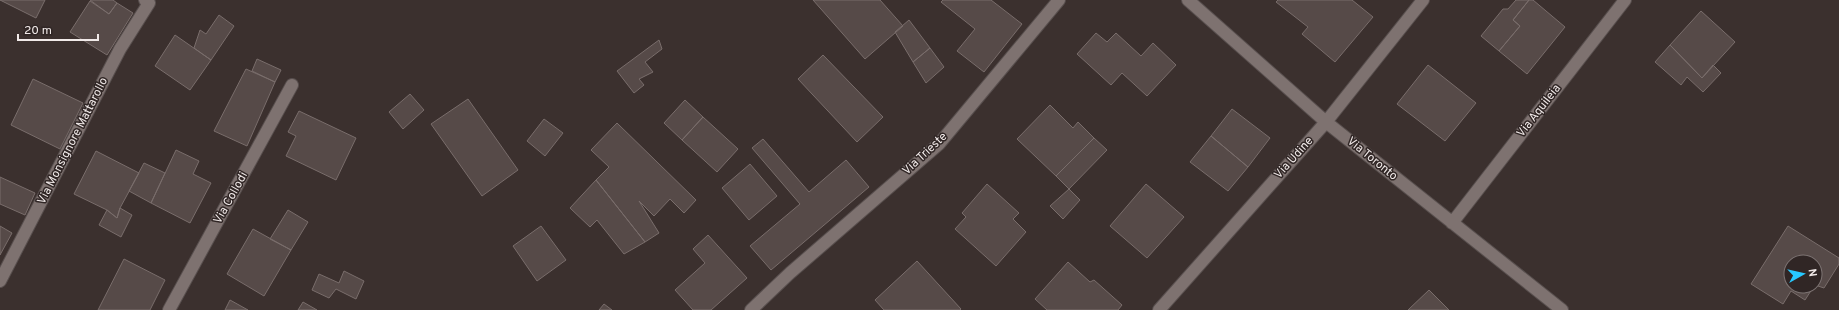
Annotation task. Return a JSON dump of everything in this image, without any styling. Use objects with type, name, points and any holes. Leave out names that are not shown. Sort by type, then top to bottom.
[{"type":"street","name":"Via Toronto","points":[[1188,0],[1326,122],[1562,310]]},
{"type":"street","name":"Via Udine","points":[[1159,310],[1326,122],[1423,0]]},
{"type":"street","name":"Via Aquileia","points":[[1452,223],[1625,0]]},
{"type":"street","name":"Via Monsignore Mattarollo","points":[[0,281],[120,49],[147,1]]},
{"type":"street","name":"Via Trieste","points":[[751,310],[939,144],[1052,2]]},
{"type":"street","name":"Via Collodi","points":[[170,310],[292,85]]},
{"type":"building","points":[[0,0],[45,0],[36,18]]},
{"type":"building","points":[[90,0],[113,0],[117,3],[109,14]]},
{"type":"building","points":[[813,0],[880,0],[903,26],[865,59]]},
{"type":"building","points":[[943,0],[991,0],[1022,24],[984,72],[957,51],[975,29],[941,2]]},
{"type":"building","points":[[1278,0],[1352,0],[1373,17],[1335,62],[1302,34],[1308,27],[1276,2]]},
{"type":"building","points":[[1516,0],[1529,0],[1513,20],[1520,26],[1499,51],[1481,36],[1503,9],[1508,9]]},
{"type":"building","points":[[1529,0],[1533,0],[1565,27],[1527,74],[1499,51],[1520,26],[1513,20]]},
{"type":"building","points":[[90,1],[109,14],[117,3],[133,13],[107,55],[70,32]]},
{"type":"building","points":[[1701,11],[1735,42],[1702,78],[1670,45]]},
{"type":"building","points":[[219,15],[234,26],[211,60],[194,48],[200,30],[206,34]]},
{"type":"building","points":[[909,20],[930,48],[913,62],[895,32]]},
{"type":"building","points":[[1096,33],[1107,42],[1116,33],[1141,56],[1153,43],[1176,65],[1147,96],[1122,73],[1111,85],[1077,54]]},
{"type":"building","points":[[175,35],[211,60],[190,90],[155,66]]},
{"type":"building","points":[[659,40],[662,49],[645,62],[653,72],[639,79],[644,85],[634,93],[617,71]]},
{"type":"building","points":[[1670,45],[1702,78],[1713,65],[1721,73],[1703,92],[1687,77],[1681,85],[1655,62]]},
{"type":"building","points":[[930,48],[944,67],[926,83],[913,62]]},
{"type":"building","points":[[823,55],[883,117],[857,142],[798,79]]},
{"type":"building","points":[[257,59],[281,70],[275,82],[252,71]]},
{"type":"building","points":[[1428,65],[1476,103],[1445,141],[1397,104]]},
{"type":"building","points":[[246,69],[275,82],[247,146],[214,131]]},
{"type":"building","points":[[33,79],[83,103],[60,149],[11,125]]},
{"type":"building","points":[[410,94],[424,110],[403,129],[389,112]]},
{"type":"building","points":[[468,99],[518,170],[482,196],[431,124]]},
{"type":"building","points":[[685,100],[703,117],[682,140],[664,123]]},
{"type":"building","points":[[1050,105],[1073,128],[1078,122],[1094,138],[1056,176],[1017,139]]},
{"type":"building","points":[[1232,109],[1270,138],[1248,167],[1211,136]]},
{"type":"building","points":[[299,111],[356,138],[336,180],[286,156],[296,136],[288,132]]},
{"type":"building","points":[[703,117],[738,149],[717,172],[682,140]]},
{"type":"building","points":[[544,119],[563,133],[545,156],[527,141]]},
{"type":"building","points":[[617,123],[696,200],[684,213],[670,199],[654,216],[639,201],[659,233],[645,242],[596,180],[609,167],[591,150]]},
{"type":"building","points":[[1211,136],[1248,167],[1228,191],[1190,162]]},
{"type":"building","points":[[1094,138],[1107,150],[1069,189],[1056,176]]},
{"type":"building","points":[[763,139],[809,192],[846,160],[869,187],[771,270],[750,246],[800,204],[752,148]]},
{"type":"building","points":[[176,150],[199,161],[193,174],[211,183],[190,223],[151,203]]},
{"type":"building","points":[[96,151],[139,173],[120,208],[117,218],[107,210],[74,194]]},
{"type":"building","points":[[144,163],[165,173],[151,203],[129,191]]},
{"type":"building","points":[[750,164],[777,196],[749,220],[722,188]]},
{"type":"building","points":[[0,177],[35,193],[25,215],[0,204]]},
{"type":"building","points":[[596,180],[645,242],[624,254],[597,220],[590,227],[570,208]]},
{"type":"building","points":[[987,184],[1019,213],[1013,219],[1026,232],[996,266],[955,229],[966,217],[962,213]]},
{"type":"building","points":[[1146,184],[1184,217],[1147,258],[1110,226]]},
{"type":"building","points":[[1069,189],[1080,200],[1063,219],[1050,206]]},
{"type":"building","points":[[120,208],[132,215],[121,237],[99,225],[107,210],[117,218]]},
{"type":"building","points":[[288,210],[308,222],[291,250],[270,239]]},
{"type":"building","points":[[0,226],[12,233],[0,255]]},
{"type":"building","points":[[541,226],[566,260],[537,281],[513,246]]},
{"type":"building","points":[[1788,226],[1839,258],[1839,264],[1824,288],[1823,254],[1783,254],[1783,294],[1789,294],[1783,304],[1751,284]]},
{"type":"building","points":[[253,229],[291,250],[264,296],[227,274]]},
{"type":"building","points":[[708,235],[747,278],[711,310],[693,310],[675,290],[705,263],[693,249]]},
{"type":"building","points":[[124,259],[165,280],[150,310],[98,310]]},
{"type":"building","points":[[917,261],[961,309],[960,310],[884,310],[875,300]]},
{"type":"building","points":[[1068,262],[1090,282],[1094,280],[1122,305],[1118,310],[1047,310],[1035,299]]},
{"type":"building","points":[[344,271],[364,281],[356,299],[336,289],[329,298],[312,290],[319,274],[339,283]]},
{"type":"building","points":[[1429,290],[1449,310],[1408,310]]},
{"type":"building","points":[[1796,294],[1809,294],[1805,300]]},
{"type":"building","points":[[230,300],[248,310],[225,310]]},
{"type":"building","points":[[303,302],[317,310],[298,310]]},
{"type":"building","points":[[604,304],[612,310],[599,310]]}]
